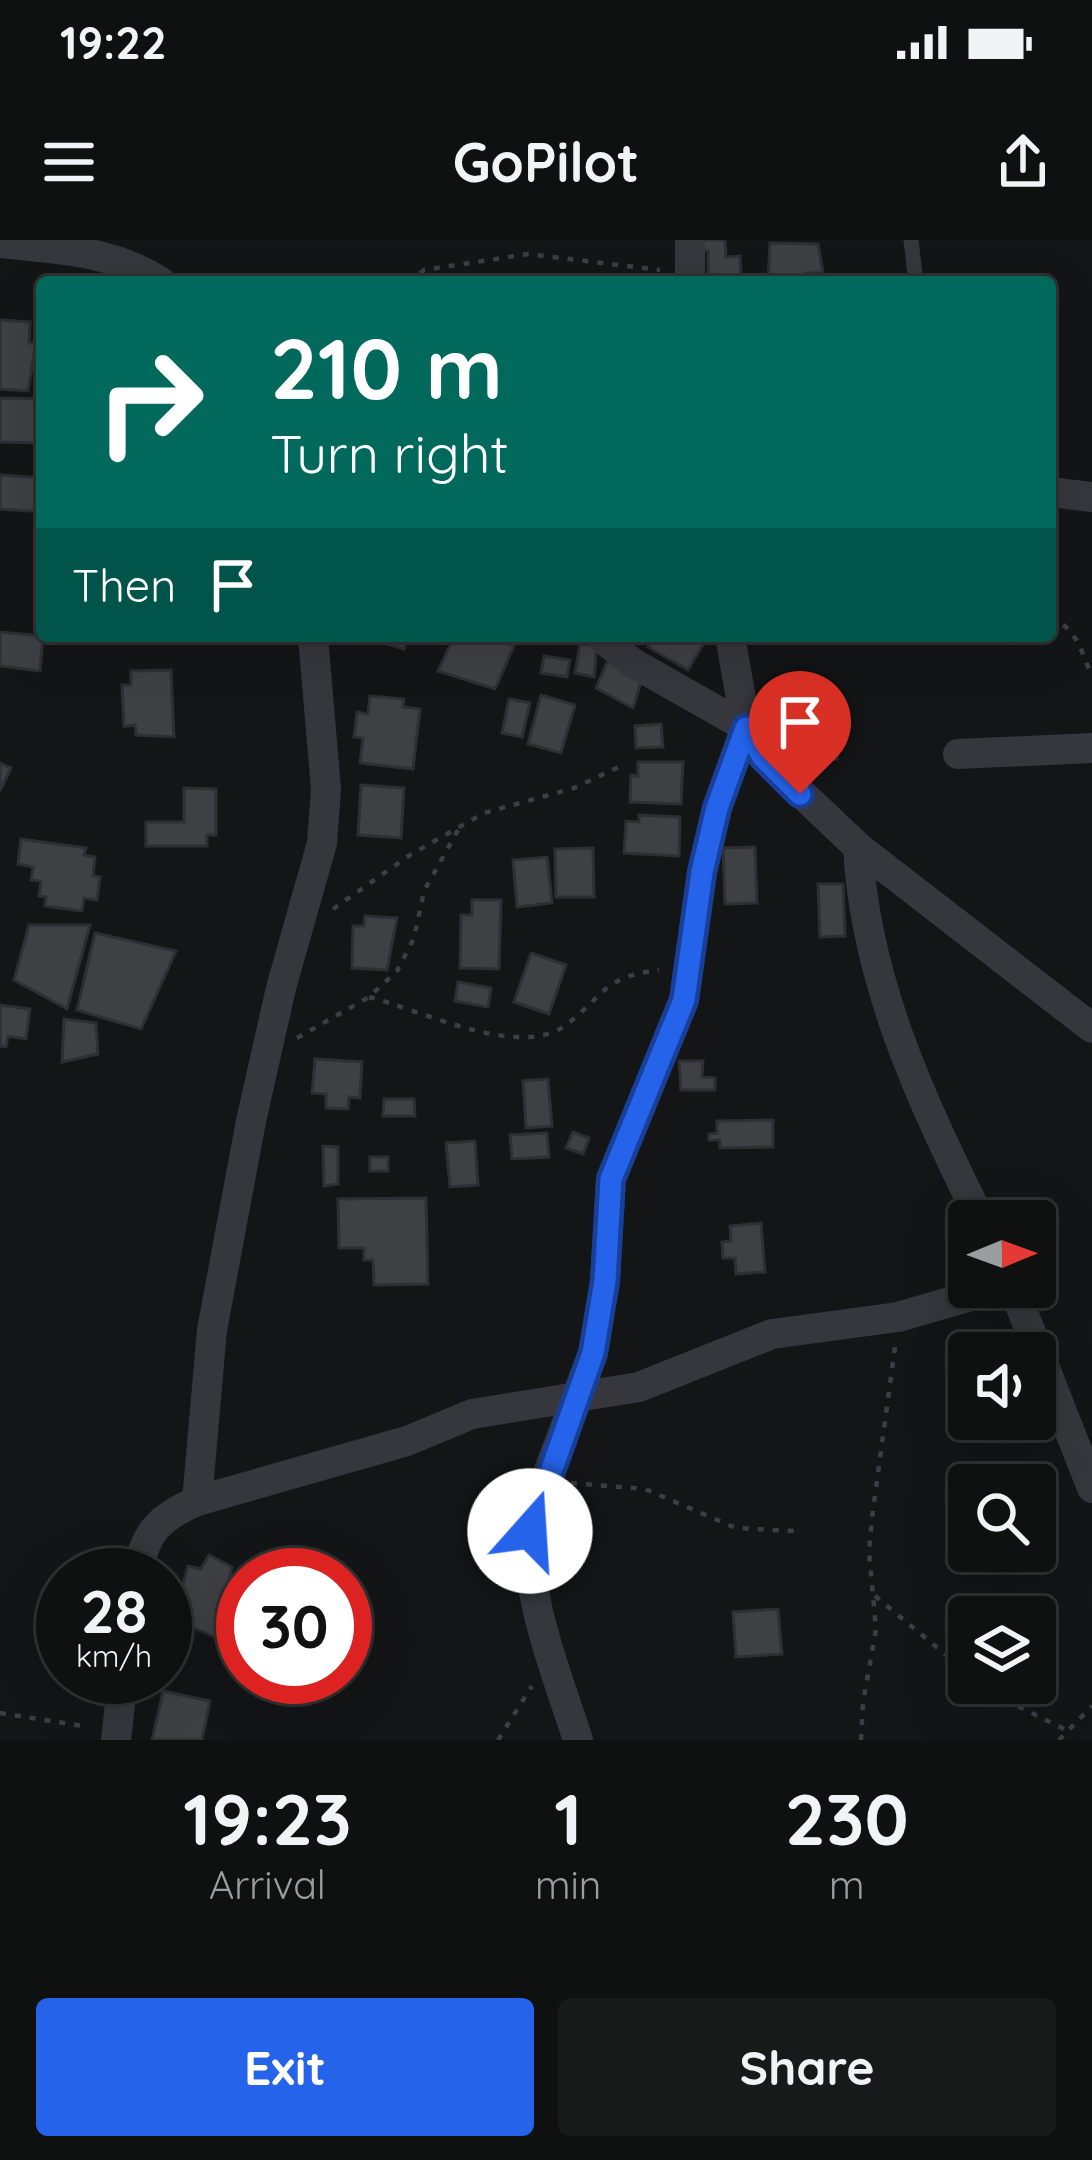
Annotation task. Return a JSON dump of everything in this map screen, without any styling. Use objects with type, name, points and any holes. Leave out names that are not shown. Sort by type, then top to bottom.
[{"type":"street","points":[[690,240],[690,276]]},
{"type":"street","points":[[0,243],[84,246],[151,276]]},
{"type":"street","points":[[1056,493],[1092,497]]},
{"type":"street","points":[[197,1501],[212,1330],[266,1056],[322,842],[326,789],[314,642]]},
{"type":"street","points":[[607,642],[633,663],[746,728]]},
{"type":"street","points":[[731,642],[746,728],[778,774],[858,847],[1092,1028]]},
{"type":"street","points":[[578,1740],[550,1655],[530,1546],[531,1519],[598,1331],[611,1179],[684,1000],[702,872],[717,808],[746,728]]},
{"type":"street","points":[[958,754],[1092,748]]},
{"type":"street","points":[[858,847],[860,882],[897,1040],[971,1200]]},
{"type":"street","points":[[143,1548],[152,1530],[197,1501],[407,1441],[472,1414],[639,1387],[772,1334],[898,1317],[948,1303]]},
{"type":"street","points":[[1021,1308],[1092,1488]]},
{"type":"street","points":[[117,1735],[120,1704]]},
{"type":"lane","points":[[911,240],[915,276]]},
{"type":"path","points":[[416,276],[424,270],[528,254],[676,276]]},
{"type":"path","points":[[1056,620],[1066,624],[1092,677]]},
{"type":"path","points":[[298,933],[410,855],[484,813],[559,793],[621,766]]},
{"type":"path","points":[[266,1056],[369,998],[397,971],[414,938],[424,891],[459,827]]},
{"type":"path","points":[[369,998],[496,1037],[542,1036],[562,1028],[602,989],[623,976],[666,968],[692,946]]},
{"type":"path","points":[[861,1740],[876,1629],[869,1552],[898,1317]]},
{"type":"path","points":[[547,1481],[645,1490],[736,1528],[794,1531]]},
{"type":"path","points":[[875,1596],[948,1657]]},
{"type":"path","points":[[498,1740],[550,1655]]},
{"type":"path","points":[[1013,1704],[1066,1730]]},
{"type":"path","points":[[1059,1740],[1092,1706]]},
{"type":"path","points":[[0,1713],[117,1735]]},
{"type":"building","points":[[697,240],[725,240],[726,257],[740,256],[741,275],[708,276],[708,251],[698,252]]},
{"type":"building","points":[[770,243],[818,244],[823,273],[768,276]]},
{"type":"building","points":[[0,320],[30,322],[29,343],[36,343],[28,391],[0,389]]},
{"type":"building","points":[[0,398],[36,399],[36,443],[0,442]]},
{"type":"building","points":[[0,475],[36,478],[36,512],[0,509]]},
{"type":"building","points":[[0,632],[36,635],[36,642],[42,642],[40,671],[0,666]]},
{"type":"building","points":[[451,642],[514,646],[495,689],[438,671]]},
{"type":"building","points":[[651,642],[704,642],[688,670],[648,647]]},
{"type":"building","points":[[580,644],[597,646],[594,677],[575,673]]},
{"type":"building","points":[[544,656],[570,660],[567,677],[541,673]]},
{"type":"building","points":[[608,660],[641,682],[633,708],[596,688]]},
{"type":"building","points":[[171,670],[174,737],[136,735],[135,725],[124,726],[122,685],[131,685],[131,671]]},
{"type":"building","points":[[541,695],[575,705],[561,753],[528,744]]},
{"type":"building","points":[[370,696],[404,699],[403,707],[420,709],[413,769],[360,763],[363,738],[354,737],[357,712],[368,714]]},
{"type":"building","points":[[509,699],[530,703],[522,737],[502,733]]},
{"type":"building","points":[[835,704],[837,759],[796,761],[795,732],[812,732],[812,723],[794,724],[793,706]]},
{"type":"building","points":[[661,724],[663,747],[636,748],[635,726]]},
{"type":"building","points":[[638,762],[683,762],[681,804],[630,802],[631,775],[638,776]]},
{"type":"building","points":[[0,763],[11,768],[0,791]]},
{"type":"building","points":[[361,785],[404,788],[401,838],[358,835]]},
{"type":"building","points":[[184,788],[216,789],[216,835],[207,835],[207,846],[146,846],[146,822],[184,822]]},
{"type":"building","points":[[639,815],[680,817],[679,856],[624,853],[626,821],[639,822]]},
{"type":"building","points":[[21,839],[86,848],[84,855],[95,857],[93,876],[100,877],[97,900],[84,898],[82,911],[45,906],[46,897],[39,896],[41,881],[31,880],[33,867],[18,864]]},
{"type":"building","points":[[755,847],[757,903],[725,904],[723,848]]},
{"type":"building","points":[[593,848],[594,897],[556,897],[555,849]]},
{"type":"building","points":[[547,857],[552,903],[517,907],[513,860]]},
{"type":"building","points":[[818,884],[843,884],[845,936],[820,937]]},
{"type":"building","points":[[472,900],[501,900],[499,969],[460,968],[461,915],[472,915]]},
{"type":"building","points":[[365,916],[397,918],[387,970],[352,968],[353,926],[364,926]]},
{"type":"building","points":[[29,925],[90,925],[67,1009],[14,980]]},
{"type":"building","points":[[95,933],[176,951],[141,1029],[77,1010]]},
{"type":"building","points":[[531,953],[566,965],[549,1014],[514,1002]]},
{"type":"building","points":[[458,982],[491,988],[488,1007],[455,1001]]},
{"type":"building","points":[[0,1005],[30,1009],[26,1039],[8,1036],[6,1047],[0,1046]]},
{"type":"building","points":[[64,1019],[96,1023],[98,1054],[62,1062]]},
{"type":"building","points":[[315,1059],[362,1062],[360,1098],[349,1097],[348,1109],[326,1108],[326,1094],[312,1093]]},
{"type":"building","points":[[679,1061],[703,1061],[702,1077],[715,1078],[715,1090],[681,1090]]},
{"type":"building","points":[[548,1079],[552,1126],[526,1128],[523,1081]]},
{"type":"building","points":[[384,1099],[414,1099],[415,1116],[383,1116]]},
{"type":"building","points":[[773,1120],[773,1147],[720,1148],[720,1140],[709,1140],[709,1134],[717,1133],[717,1121]]},
{"type":"building","points":[[573,1132],[589,1138],[583,1154],[566,1148]]},
{"type":"building","points":[[547,1133],[549,1157],[512,1159],[510,1135]]},
{"type":"building","points":[[475,1141],[478,1185],[450,1187],[446,1143]]},
{"type":"building","points":[[323,1146],[338,1147],[338,1184],[324,1186]]},
{"type":"building","points":[[370,1157],[388,1157],[388,1171],[370,1171]]},
{"type":"building","points":[[426,1198],[428,1284],[374,1285],[373,1260],[364,1260],[364,1248],[339,1248],[338,1199]]},
{"type":"building","points":[[761,1223],[765,1272],[736,1274],[735,1258],[723,1258],[722,1242],[731,1241],[730,1226]]},
{"type":"building","points":[[209,1555],[216,1559],[215,1637],[192,1627],[192,1567],[201,1569]]},
{"type":"building","points":[[778,1609],[782,1654],[736,1657],[733,1612]]},
{"type":"building","points":[[192,1697],[210,1701],[202,1740],[152,1740],[160,1704],[192,1704]]},
{"type":"route","points":[[530,1531],[593,1353],[605,1281],[611,1179],[684,1000],[702,872],[717,808],[746,728],[763,757],[800,794]]}]
